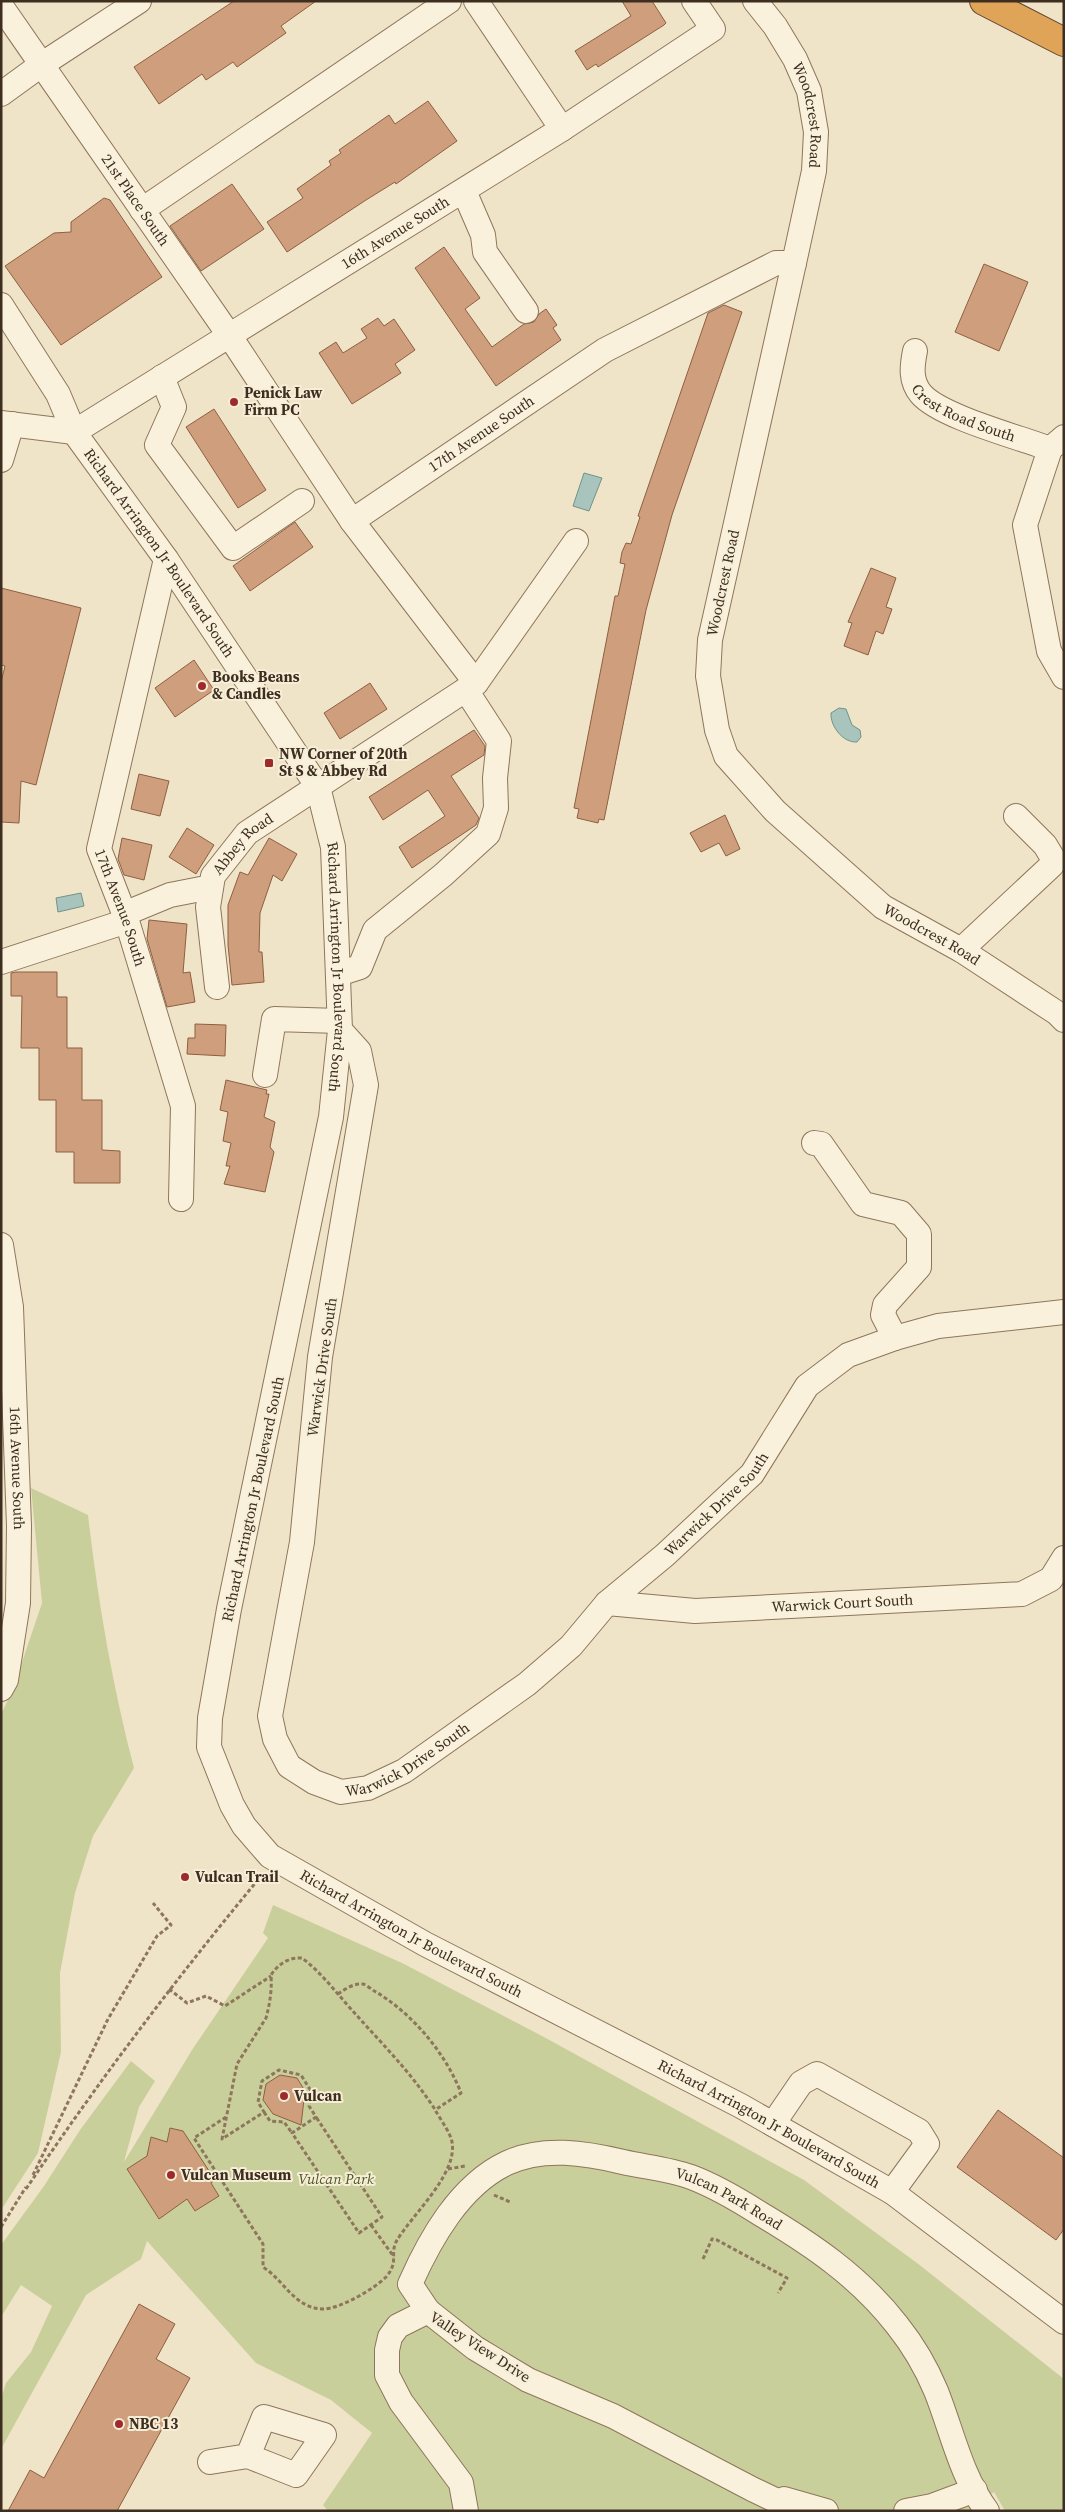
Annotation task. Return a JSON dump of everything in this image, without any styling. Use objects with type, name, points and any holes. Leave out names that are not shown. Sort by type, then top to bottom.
[{"type":"highway","points":[[984,1],[1064,42]]},
{"type":"street","points":[[1,94],[140,1]]},
{"type":"street","points":[[142,210],[449,1]]},
{"type":"street","points":[[476,1],[562,129]]},
{"type":"street","name":"16th Avenue South","points":[[74,432],[464,191],[713,29],[694,1]]},
{"type":"street","name":"Woodcrest Road","points":[[755,1],[775,26],[795,59],[809,91],[816,132],[814,172],[710,640],[708,676],[717,730],[726,756],[789,824],[883,907],[961,950],[1062,1014]]},
{"type":"street","name":"21st Place South","points":[[1,6],[229,335],[352,521]]},
{"type":"street","points":[[464,191],[484,235],[485,252],[526,311]]},
{"type":"street","name":"17th Avenue South","points":[[352,521],[606,350],[776,263],[794,263]]},
{"type":"street","name":"Richard Arrington Jr Boulevard South","points":[[1,305],[58,394],[74,432],[166,559],[318,787],[333,847],[340,1025],[331,1117],[229,1609],[210,1718],[209,1747],[217,1769],[244,1826],[270,1856],[432,1947],[773,2124],[892,2192],[1064,2322]]},
{"type":"street","name":"Crest Road South","points":[[915,350],[911,370],[920,393],[940,409],[1057,443]]},
{"type":"street","points":[[162,377],[174,407],[157,445],[233,548],[302,501]]},
{"type":"street","points":[[1,460],[7,424],[74,432]]},
{"type":"street","points":[[1057,443],[1025,525],[1049,651],[1064,677]]},
{"type":"street","points":[[338,974],[360,967],[375,930],[443,875],[488,834],[496,808],[495,778],[499,741],[471,686],[352,521]]},
{"type":"street","points":[[318,787],[471,686],[576,540]]},
{"type":"street","name":"17th Avenue South","points":[[166,559],[99,849],[125,918],[183,1106],[181,1199]]},
{"type":"street","name":"Abbey Road","points":[[217,987],[208,907],[213,876],[247,833],[318,787]]},
{"type":"street","points":[[961,950],[1052,865],[1054,860],[1045,845],[1016,816]]},
{"type":"street","points":[[1,962],[125,918],[170,895],[211,887]]},
{"type":"street","points":[[265,1075],[274,1019],[340,1025]]},
{"type":"street","name":"Warwick Drive South","points":[[340,1025],[359,1051],[366,1085],[320,1357],[302,1542],[270,1716],[275,1739],[289,1766],[314,1782],[341,1792],[368,1788],[404,1771],[527,1684],[571,1646],[607,1604],[665,1555],[752,1474],[807,1386],[848,1355],[895,1338],[938,1326],[1064,1312]]},
{"type":"street","points":[[814,1143],[821,1144],[863,1204],[901,1213],[919,1234],[919,1267],[885,1305],[883,1315],[895,1338]]},
{"type":"street","name":"16th Avenue South","points":[[1,1245],[11,1308],[20,1526],[18,1603],[6,1680],[1,1690]]},
{"type":"street","name":"Warwick Court South","points":[[607,1604],[695,1612],[1022,1594],[1050,1579],[1064,1558]]},
{"type":"street","points":[[773,2124],[801,2083],[817,2074],[919,2131],[927,2144],[892,2192]]},
{"type":"street","name":"Vulcan Park Road","points":[[428,2311],[410,2284],[415,2274],[442,2227],[471,2187],[507,2163],[529,2156],[570,2152],[594,2155],[689,2176],[740,2201],[792,2232],[840,2265],[897,2324],[921,2360],[936,2392],[966,2474],[986,2511]]},
{"type":"street","name":"Valley View Drive","points":[[466,2511],[461,2483],[401,2402],[387,2374],[387,2350],[390,2337],[398,2326],[428,2311],[476,2348],[528,2380],[613,2416],[798,2511]]},
{"type":"street","points":[[210,2462],[248,2456]]},
{"type":"street","name":"Valley View Drive","points":[[752,2489],[826,2511]]},
{"type":"street","points":[[914,2510],[974,2490]]},
{"type":"path","points":[[1,2227],[106,2073],[169,1989],[258,1881]]},
{"type":"path","points":[[26,2189],[62,2118],[108,2019],[157,1936],[171,1925],[153,1903]]},
{"type":"path","points":[[169,1989],[187,2003],[206,1996],[225,2006],[271,1976],[277,1966],[296,1957],[302,1958],[396,2056],[435,2110],[451,2138],[452,2147],[448,2169],[395,2244],[394,2264],[385,2278],[342,2305],[327,2308],[309,2307],[295,2298],[277,2276],[263,2268],[264,2244],[194,2138],[226,2117]]},
{"type":"path","points":[[264,2112],[222,2139],[237,2064],[266,2018],[272,1987],[271,1976]]},
{"type":"path","points":[[338,1994],[354,1985],[363,1984],[398,2006],[427,2038],[445,2060],[461,2093],[435,2110]]},
{"type":"path","points":[[279,2070],[302,2074],[311,2091],[309,2106],[382,2218],[359,2233],[284,2122],[270,2121],[264,2112],[258,2102],[262,2081],[279,2070]]},
{"type":"path","points":[[292,2133],[316,2117]]},
{"type":"path","points":[[371,2225],[395,2258]]},
{"type":"path","points":[[702,2259],[712,2239],[717,2240],[787,2278],[778,2293]]},
{"type":"green space","points":[[31,1488],[88,1515],[106,1642],[134,1768],[93,1836],[75,1893],[60,1973],[61,2052],[38,2153],[1,2210],[1,1714],[12,1692],[42,1603]]},
{"type":"green space","name":"Vulcan Park","points":[[273,1905],[402,1963],[544,2037],[804,2180],[917,2263],[1064,2379],[1064,2511],[1005,2511],[994,2492],[969,2511],[328,2511],[323,2505],[372,2433],[331,2400],[256,2363],[147,2241],[141,2259],[86,2295],[1,2449],[1,2399],[6,2383],[31,2352],[52,2306],[21,2285],[1,2317],[1,2245],[44,2186],[80,2130],[131,2061],[155,2081],[139,2107],[124,2162],[192,2050],[268,1938],[263,1933]],"holes":[[[403,2385],[404,2418],[380,2390]]]},
{"type":"water","points":[[584,473],[602,478],[589,511],[573,506]]},
{"type":"water","points":[[839,708],[846,709],[852,725],[860,730],[861,737],[857,742],[852,742],[842,737],[835,728],[831,713]]},
{"type":"water","points":[[81,893],[84,906],[58,912],[56,898]]},
{"type":"building","points":[[234,1],[316,1],[281,26],[286,33],[237,67],[233,62],[206,80],[202,74],[159,104],[134,67]]},
{"type":"building","points":[[622,1],[652,1],[666,23],[598,67],[596,64],[587,70],[575,51],[631,16]]},
{"type":"building","points":[[428,101],[457,141],[396,184],[395,182],[366,200],[287,252],[267,222],[303,198],[297,189],[331,165],[329,161],[341,153],[339,150],[389,115],[395,124]]},
{"type":"building","points":[[232,184],[264,229],[201,271],[170,226]]},
{"type":"building","points":[[104,198],[110,200],[162,277],[61,345],[5,266],[54,233],[71,232],[71,222]]},
{"type":"building","points":[[444,247],[480,298],[465,309],[492,347],[524,324],[534,322],[539,314],[546,309],[557,325],[553,328],[561,340],[496,386],[415,268]]},
{"type":"building","points":[[984,264],[1028,282],[999,351],[955,332]]},
{"type":"building","points":[[724,305],[742,312],[672,515],[646,610],[604,820],[599,819],[598,823],[577,818],[579,809],[574,808],[615,596],[618,596],[625,564],[620,563],[622,552],[626,543],[631,544],[640,517],[638,516],[708,313]]},
{"type":"building","points":[[378,318],[384,326],[394,319],[415,350],[395,364],[401,373],[352,404],[319,353],[336,342],[343,353],[367,338],[361,329]]},
{"type":"building","points":[[214,409],[266,490],[238,508],[186,427]]},
{"type":"building","points":[[295,522],[313,547],[250,591],[233,566]]},
{"type":"building","points":[[871,568],[896,578],[886,607],[892,609],[883,634],[876,631],[868,655],[844,646],[852,623],[848,622]]},
{"type":"building","points":[[1,588],[81,608],[36,785],[21,781],[19,823],[1,822],[1,682],[5,666],[1,665]]},
{"type":"building","points":[[194,660],[214,690],[175,717],[155,688]]},
{"type":"building","points":[[370,683],[387,709],[340,739],[324,713]]},
{"type":"building","points":[[474,730],[485,746],[484,755],[451,776],[479,818],[476,825],[412,868],[399,847],[445,816],[428,790],[383,820],[369,797]]},
{"type":"building","points":[[139,774],[169,781],[160,816],[131,809]]},
{"type":"building","points":[[725,815],[740,849],[726,856],[719,843],[701,852],[690,833]]},
{"type":"building","points":[[187,828],[214,845],[196,874],[169,857]]},
{"type":"building","points":[[122,838],[152,845],[144,880],[124,875],[118,859]]},
{"type":"building","points":[[269,838],[297,854],[282,881],[273,875],[260,913],[259,952],[262,952],[264,982],[232,985],[228,945],[228,905],[240,872],[248,875]]},
{"type":"building","points":[[149,920],[187,924],[183,973],[190,972],[195,1002],[167,1007],[147,939]]},
{"type":"building","points":[[57,972],[57,997],[67,997],[67,1048],[82,1048],[82,1100],[102,1100],[102,1150],[120,1151],[120,1183],[74,1183],[74,1152],[56,1152],[56,1100],[39,1100],[39,1048],[21,1048],[22,996],[11,996],[11,973]]},
{"type":"building","points":[[195,1024],[226,1025],[225,1056],[187,1054],[188,1038],[195,1038]]},
{"type":"building","points":[[226,1080],[267,1090],[266,1094],[269,1094],[264,1117],[275,1122],[270,1147],[274,1152],[265,1192],[224,1184],[230,1166],[226,1166],[231,1143],[223,1141],[228,1112],[220,1110]]},
{"type":"building","name":"Vulcan","points":[[280,2075],[297,2078],[305,2091],[301,2125],[273,2114],[263,2100],[266,2084]]},
{"type":"building","points":[[998,2110],[1064,2158],[1064,2229],[1056,2240],[957,2167]]},
{"type":"building","name":"Vulcan Museum","points":[[170,2128],[183,2131],[215,2180],[211,2183],[219,2196],[195,2211],[187,2199],[159,2219],[127,2169],[147,2156],[151,2137],[167,2142]]},
{"type":"building","name":"NBC 13","points":[[139,2304],[175,2324],[156,2359],[190,2378],[117,2511],[8,2511],[30,2470],[44,2478]]},
{"type":"place","name":"Penick Law Firm PC","points":[[234,402]]},
{"type":"place","name":"Books Beans & Candles","points":[[202,686]]},
{"type":"place","name":"NW Corner of 20th St S & Abbey Rd","points":[[269,763]]},
{"type":"place","name":"Vulcan Trail","points":[[185,1877]]},
{"type":"place","name":"Vulcan","points":[[284,2096]]},
{"type":"place","name":"Vulcan Museum","points":[[171,2175]]},
{"type":"place","name":"NBC 13","points":[[119,2424]]}]
